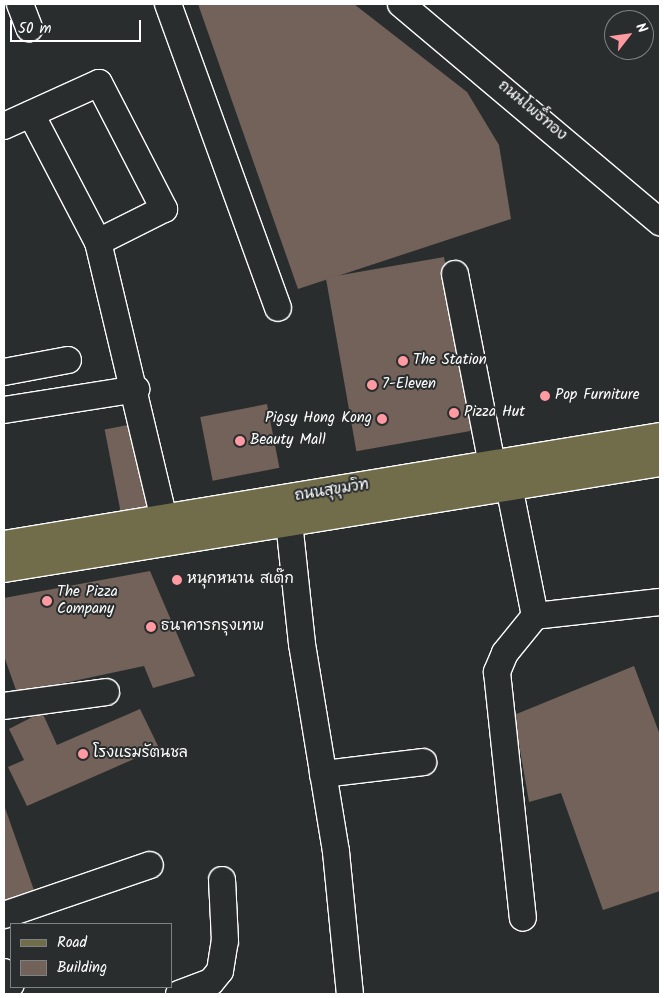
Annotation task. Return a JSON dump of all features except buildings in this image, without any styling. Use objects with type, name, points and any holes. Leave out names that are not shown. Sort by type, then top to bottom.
[{"type":"main road","name":"ถนนสุขุมวิท","points":[[4,545],[660,437]]},
{"type":"main road","name":"ถนนสุขุมวิท","points":[[4,568],[660,462]]},
{"type":"street","points":[[20,4],[29,28]]},
{"type":"street","points":[[168,4],[278,308]]},
{"type":"street","name":"ถนนโพธิ์ทอง","points":[[401,4],[660,222]]},
{"type":"street","points":[[4,126],[99,83],[164,209],[98,242]]},
{"type":"street","points":[[30,114],[98,242],[136,389],[164,518]]},
{"type":"street","points":[[455,274],[492,464]]},
{"type":"street","points":[[4,372],[68,360]]},
{"type":"street","points":[[4,410],[136,389]]},
{"type":"street","points":[[509,486],[535,616]]},
{"type":"street","points":[[289,522],[323,774],[336,852],[350,994]]},
{"type":"street","points":[[523,918],[497,672],[505,652],[535,616],[660,602]]},
{"type":"street","points":[[4,706],[106,692]]},
{"type":"street","points":[[323,774],[423,762]]},
{"type":"street","points":[[4,915],[150,865]]},
{"type":"street","points":[[178,994],[211,982],[220,971],[225,940],[222,880]]},
{"type":"place","name":"The Station","points":[[403,361]]},
{"type":"place","name":"7-Eleven","points":[[372,385]]},
{"type":"place","name":"Pop Furniture","points":[[545,396]]},
{"type":"place","name":"Pizza Hut","points":[[454,413]]},
{"type":"place","name":"Pigsy Hong Kong","points":[[382,419]]},
{"type":"place","name":"Beauty Mall","points":[[240,441]]},
{"type":"place","name":"หนุกหนาน สเต๊ก","points":[[177,580]]},
{"type":"place","name":"The Pizza Company","points":[[47,601]]},
{"type":"place","name":"ธนาคารกรุงเทพ","points":[[151,627]]},
{"type":"place","name":"โรงแรมรัตนชล","points":[[83,754]]}]
